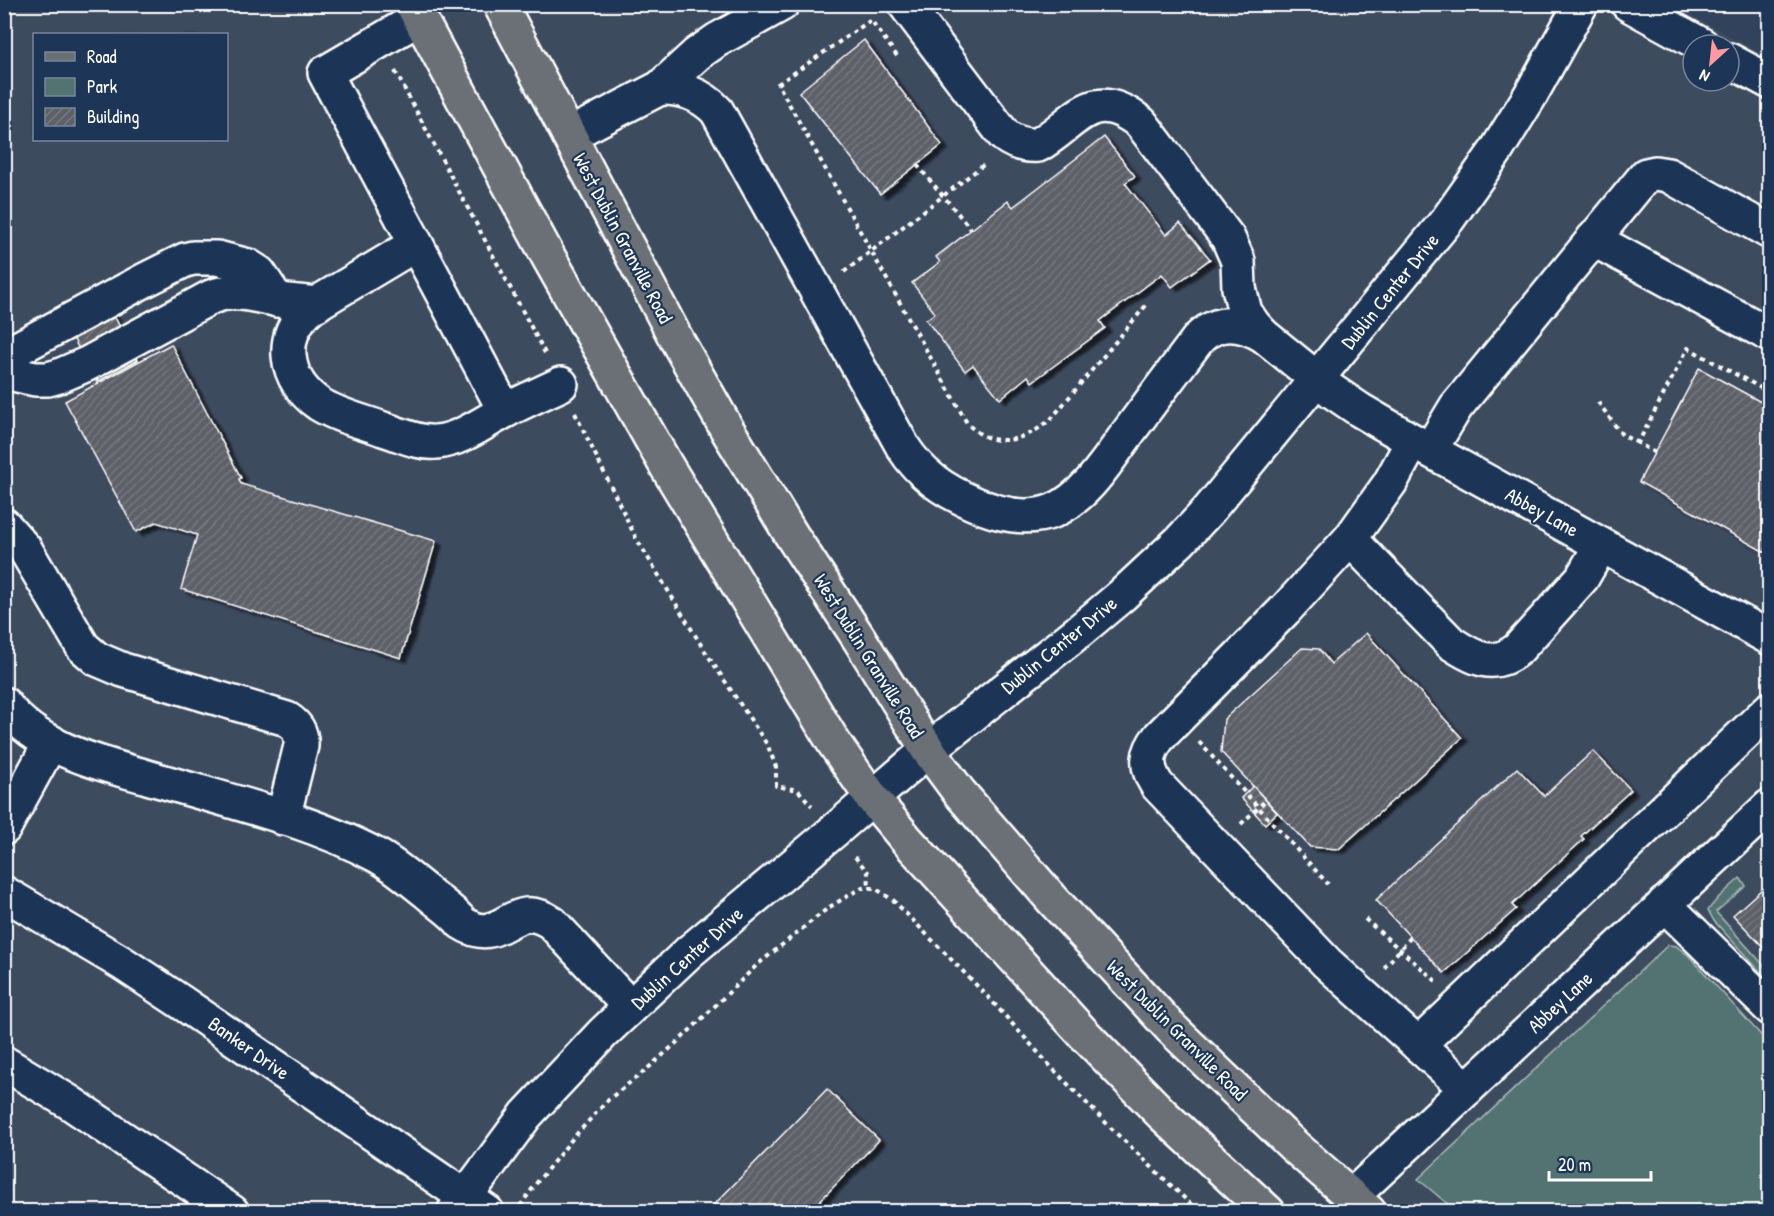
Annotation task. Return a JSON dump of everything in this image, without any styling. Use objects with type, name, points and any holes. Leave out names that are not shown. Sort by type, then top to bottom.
[{"type":"main road","name":"West Dublin Granville Road","points":[[500,4],[674,335],[728,431],[928,750],[993,833],[1118,972],[1226,1081],[1360,1204]]},
{"type":"main road","points":[[415,11],[549,258],[666,466],[834,743],[872,798],[906,839],[1083,1033],[1162,1114],[1268,1212]]},
{"type":"street","points":[[569,135],[660,88],[717,40],[783,4]]},
{"type":"street","points":[[905,4],[1004,135],[1014,141],[1024,145],[1038,145],[1085,110],[1094,106],[1114,108],[1134,117],[1148,130],[1228,238],[1238,261],[1239,288],[1245,312],[1263,335]]},
{"type":"street","name":"Dublin Center Drive","points":[[469,1207],[526,1115],[630,1007],[690,952],[928,750],[1121,596],[1173,548],[1208,511],[1421,254],[1475,182],[1524,105],[1581,4]]},
{"type":"street","points":[[1628,4],[1681,33]]},
{"type":"street","points":[[415,11],[325,73],[505,411]]},
{"type":"street","points":[[1741,66],[1770,82]]},
{"type":"street","points":[[660,88],[690,93],[709,103],[717,111],[913,464],[936,483],[962,499],[1004,514],[1041,515],[1054,510],[1085,488],[1199,338],[1206,332],[1213,327],[1231,325],[1252,329],[1263,335]]},
{"type":"street","points":[[1467,1089],[1327,963],[1157,785],[1152,778],[1148,763],[1151,749],[1160,736],[1285,610],[1350,539],[1390,483],[1456,407],[1642,178],[1650,173],[1668,176],[1770,232]]},
{"type":"street","points":[[1593,239],[1770,336]]},
{"type":"street","points":[[416,244],[317,304],[304,313],[295,325],[289,340],[288,353],[292,371],[309,396],[321,405],[339,413],[417,441],[430,443],[450,439],[561,384]]},
{"type":"street","points":[[4,356],[145,280],[193,258],[217,258],[248,266],[258,273],[277,300]]},
{"type":"street","points":[[4,365],[31,368],[64,358],[174,300],[217,283],[252,287],[277,300]]},
{"type":"street","points":[[4,372],[35,379],[58,376],[87,364],[224,292],[317,304]]},
{"type":"street","name":"Abbey Lane","points":[[1263,335],[1360,410],[1421,446],[1770,638]]},
{"type":"street","points":[[4,525],[25,549],[78,639],[90,654],[123,670],[287,719],[296,726],[302,736],[302,746],[283,818]]},
{"type":"street","points":[[1350,539],[1451,643],[1488,661],[1498,661],[1509,657],[1518,649],[1582,578],[1601,545]]},
{"type":"street","points":[[4,704],[16,718],[37,734],[79,756],[325,832],[377,856],[402,872],[471,928],[482,931],[493,930],[522,915],[532,914],[543,917],[552,923],[630,1007]]},
{"type":"street","points":[[1418,1045],[1770,708]]},
{"type":"street","points":[[4,828],[51,742]]},
{"type":"street","name":"Abbey Lane","points":[[1360,1204],[1467,1089],[1770,806]]},
{"type":"street","name":"Banker Drive","points":[[4,893],[162,989],[469,1207]]},
{"type":"street","points":[[1664,904],[1770,1008]]},
{"type":"street","points":[[4,1063],[69,1102],[232,1212]]},
{"type":"path","points":[[357,4],[362,15]]},
{"type":"path","points":[[897,56],[871,20],[778,84],[967,423],[977,433],[997,440],[1016,439],[1036,431],[1051,419],[1148,303]]},
{"type":"path","points":[[391,64],[561,384],[636,538],[703,648],[768,746],[776,767],[776,786],[790,788]]},
{"type":"path","points":[[818,293],[1014,141]]},
{"type":"path","points":[[917,165],[970,230]]},
{"type":"path","points":[[1638,443],[1688,348],[1770,393]]},
{"type":"path","points":[[1598,402],[1622,435],[1655,453]]},
{"type":"path","points":[[1177,719],[1328,884]]},
{"type":"path","points":[[516,1212],[573,1138],[609,1100],[646,1070],[757,965],[828,908],[856,890],[867,887],[879,890],[894,901],[989,998],[1053,1069],[1199,1212]]},
{"type":"path","points":[[1365,919],[1461,1003]]},
{"type":"path","points":[[1360,994],[1411,937]]},
{"type":"shaded area","points":[[1672,4],[1724,33],[1681,33],[1681,93],[1741,93],[1741,42],[1769,58],[1769,1211],[5,1212],[5,5]]},
{"type":"green space","points":[[1740,878],[1746,886],[1716,912],[1769,971],[1769,981],[1714,921],[1708,910]]},
{"type":"green space","points":[[1668,945],[1676,946],[1689,956],[1769,1044],[1769,1211],[1456,1211],[1418,1179]]},
{"type":"building","points":[[864,40],[942,145],[880,194],[799,92]]},
{"type":"building","points":[[1104,137],[1135,176],[1125,183],[1166,235],[1180,223],[1210,259],[1172,287],[1162,274],[1100,321],[1105,328],[1032,382],[1028,376],[1000,399],[973,365],[965,371],[926,320],[935,313],[912,283],[940,262],[936,257],[1008,201],[1013,207]]},
{"type":"building","points":[[100,290],[138,360],[97,382],[59,312]]},
{"type":"building","points":[[171,344],[241,478],[239,479],[241,484],[436,541],[401,658],[181,589],[197,535],[156,522],[136,532],[65,401]]},
{"type":"building","points":[[1699,368],[1770,407],[1770,555],[1639,482]]},
{"type":"building","points":[[1366,633],[1462,738],[1339,849],[1310,847],[1221,752],[1224,719],[1302,648],[1319,649],[1331,664]]},
{"type":"building","points":[[1593,751],[1631,790],[1581,836],[1584,839],[1512,905],[1516,909],[1444,973],[1376,900],[1517,768],[1544,796]]},
{"type":"building","points":[[1253,786],[1277,813],[1265,824],[1241,798]]},
{"type":"building","points":[[1770,882],[1770,954],[1733,915]]},
{"type":"building","points":[[827,1089],[879,1140],[809,1212],[707,1212]]}]
